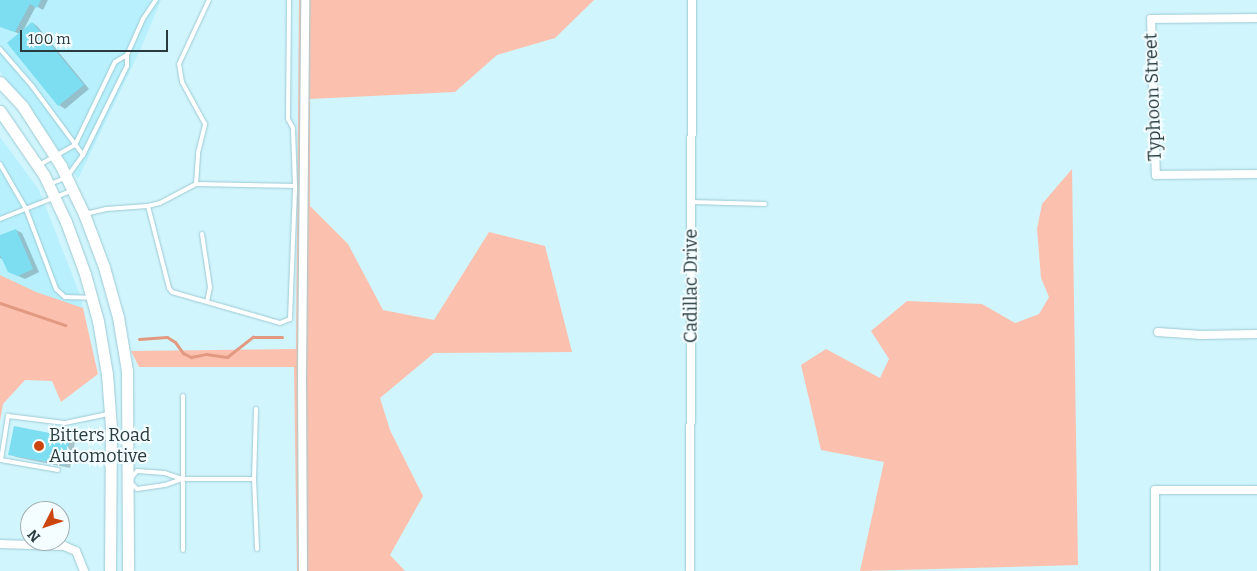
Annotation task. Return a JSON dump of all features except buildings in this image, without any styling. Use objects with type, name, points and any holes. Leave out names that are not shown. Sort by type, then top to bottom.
[{"type":"main road","points":[[0,82],[23,106],[67,177],[84,214],[104,268],[118,317],[127,371],[128,571]]},
{"type":"main road","points":[[0,111],[37,165],[48,185],[85,274],[92,298],[107,374],[110,414],[110,571]]},
{"type":"main road","points":[[111,482],[129,481]]},
{"type":"street","points":[[303,571],[302,369],[305,0]]},
{"type":"street","name":"Cadillac Drive","points":[[690,571],[692,0]]},
{"type":"street","name":"Typhoon Street","points":[[1257,18],[1151,19],[1156,175],[1257,174]]},
{"type":"street","points":[[1158,332],[1200,335],[1257,334]]},
{"type":"street","points":[[1155,571],[1155,490],[1257,490]]},
{"type":"street","points":[[0,544],[64,546],[76,551],[84,571]]},
{"type":"lane","points":[[48,185],[67,177],[83,155],[127,66],[128,55],[143,19],[156,0]]},
{"type":"lane","points":[[196,184],[198,153],[204,124],[182,82],[178,64],[209,0]]},
{"type":"lane","points":[[148,206],[169,288],[172,292],[280,323],[290,320],[295,186],[293,128],[288,119],[289,0]]},
{"type":"lane","points":[[0,49],[32,86],[83,155]]},
{"type":"lane","points":[[37,165],[75,145],[115,62],[128,55]]},
{"type":"lane","points":[[0,164],[26,209],[56,290],[65,297],[92,298]]},
{"type":"lane","points":[[84,214],[106,209],[148,206],[196,184],[295,186]]},
{"type":"lane","points":[[0,219],[73,190]]},
{"type":"lane","points":[[692,202],[765,204]]},
{"type":"lane","points":[[202,234],[210,287],[207,302]]},
{"type":"lane","points":[[183,396],[183,550]]},
{"type":"lane","points":[[256,409],[254,479],[257,549]]},
{"type":"lane","points":[[58,470],[1,460],[8,416],[65,423],[110,414]]},
{"type":"lane","points":[[182,479],[166,485],[137,489],[129,481],[137,471],[165,473],[182,479],[254,479]]},
{"type":"shaded area","points":[[0,0],[161,0],[141,48],[78,179],[47,132],[0,72]]},
{"type":"shaded area","points":[[299,0],[594,0],[555,38],[497,55],[455,92],[310,99],[310,206],[348,244],[383,310],[434,320],[489,232],[545,246],[572,352],[434,353],[380,398],[390,430],[423,496],[390,555],[405,571],[297,571],[294,367],[139,367],[131,351],[296,349]]},
{"type":"shaded area","points":[[0,137],[39,190],[79,292],[83,308],[0,284]]},
{"type":"shaded area","points":[[1072,169],[1078,565],[860,571],[884,462],[821,450],[801,365],[826,349],[880,378],[889,359],[871,331],[907,301],[982,304],[1015,323],[1039,314],[1049,297],[1041,278],[1037,229],[1042,204]]},
{"type":"shaded area","points":[[0,275],[36,292],[83,308],[98,374],[61,402],[52,381],[25,380],[3,404],[0,421]]},
{"type":"waterway","points":[[0,303],[65,325]]},
{"type":"waterway","points":[[139,339],[167,337],[175,342],[183,353],[191,357],[206,354],[227,357],[253,337],[282,337]]},
{"type":"place","name":"Bitters Road Automotive","points":[[39,446]]}]
